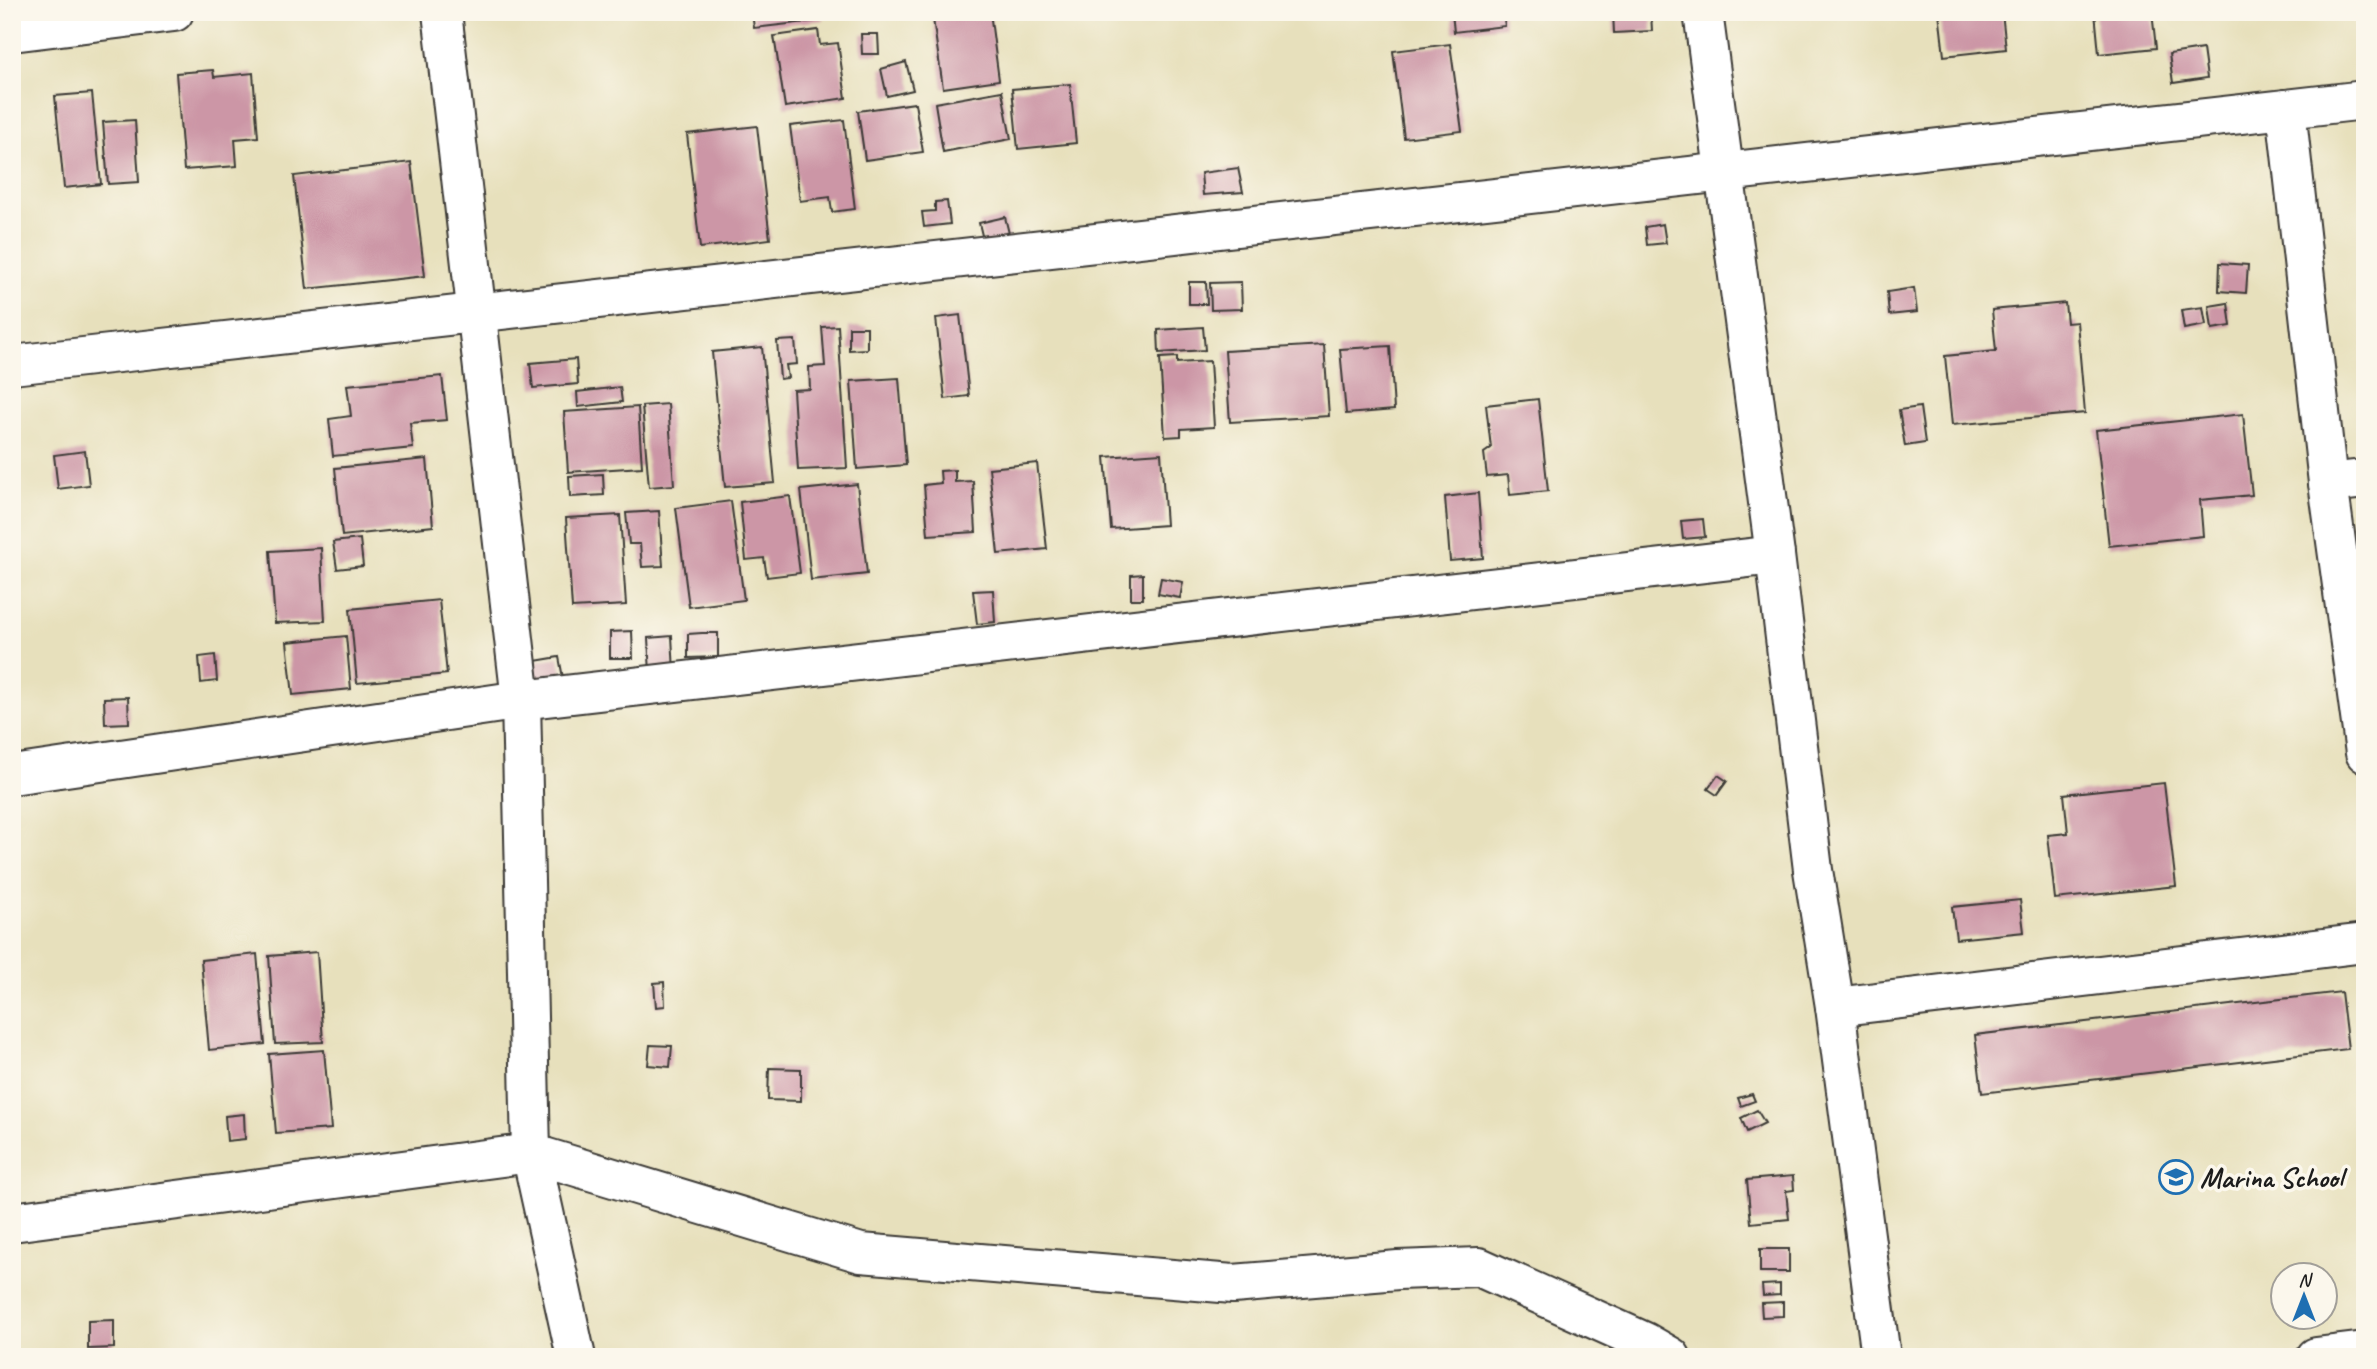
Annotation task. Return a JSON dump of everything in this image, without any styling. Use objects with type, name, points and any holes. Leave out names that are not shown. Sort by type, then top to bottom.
[{"type":"street","points":[[12,32],[174,12]]},
{"type":"street","points":[[442,12],[521,700],[531,1153],[576,1357]]},
{"type":"street","points":[[1703,12],[1775,555],[1813,870],[1835,1007],[1881,1357]]},
{"type":"street","points":[[12,365],[2365,100]]},
{"type":"street","points":[[2286,109],[2346,481],[2365,753]]},
{"type":"street","points":[[12,775],[521,700],[1775,555]]},
{"type":"street","points":[[1835,1007],[2365,943]]},
{"type":"street","points":[[12,1222],[531,1153],[862,1253],[1233,1284],[1398,1270],[1479,1267],[1645,1342],[1671,1357]]},
{"type":"street","points":[[2315,1357],[2365,1351]]},
{"type":"building","points":[[752,12],[822,12],[823,20],[754,28]]},
{"type":"building","points":[[932,12],[990,12],[999,80],[943,88]]},
{"type":"building","points":[[1452,12],[1503,12],[1505,26],[1454,32]]},
{"type":"building","points":[[1613,12],[1651,12],[1652,31],[1614,33]]},
{"type":"building","points":[[1939,12],[2002,12],[2006,49],[1944,56]]},
{"type":"building","points":[[2095,12],[2152,12],[2156,48],[2099,54]]},
{"type":"building","points":[[818,30],[820,45],[838,43],[846,98],[785,107],[774,36]]},
{"type":"building","points":[[861,34],[878,34],[879,54],[862,54]]},
{"type":"building","points":[[1450,44],[1462,131],[1404,138],[1393,51]]},
{"type":"building","points":[[2203,49],[2207,78],[2173,83],[2169,54]]},
{"type":"building","points":[[906,62],[913,90],[887,96],[881,69]]},
{"type":"building","points":[[213,70],[214,77],[253,73],[258,137],[235,139],[237,166],[184,170],[176,73]]},
{"type":"building","points":[[1070,84],[1076,143],[1018,149],[1012,89]]},
{"type":"building","points":[[1002,91],[1011,139],[943,152],[935,103]]},
{"type":"building","points":[[92,93],[101,184],[64,188],[55,96]]},
{"type":"building","points":[[915,103],[923,152],[865,160],[858,111]]},
{"type":"building","points":[[135,120],[139,182],[108,184],[103,122]]},
{"type":"building","points":[[844,120],[855,209],[832,212],[830,197],[800,201],[790,126]]},
{"type":"building","points":[[757,126],[770,239],[700,248],[687,134]]},
{"type":"building","points":[[411,162],[425,276],[307,289],[294,176]]},
{"type":"building","points":[[1238,168],[1243,192],[1203,195],[1201,173]]},
{"type":"building","points":[[947,201],[950,224],[924,227],[922,212],[935,211],[935,202]]},
{"type":"building","points":[[1005,217],[1012,246],[986,252],[979,223]]},
{"type":"building","points":[[1663,224],[1666,243],[1647,245],[1645,227]]},
{"type":"building","points":[[2220,263],[2248,265],[2246,293],[2219,291]]},
{"type":"building","points":[[1189,282],[1206,282],[1207,304],[1189,304]]},
{"type":"building","points":[[1241,282],[1242,309],[1211,310],[1210,283]]},
{"type":"building","points":[[1914,288],[1917,312],[1889,315],[1887,292]]},
{"type":"building","points":[[2065,303],[2067,323],[2077,322],[2085,413],[1952,425],[1945,356],[1996,351],[1992,310]]},
{"type":"building","points":[[2228,303],[2231,326],[2212,329],[2209,306]]},
{"type":"building","points":[[2203,307],[2206,325],[2184,329],[2181,310]]},
{"type":"building","points":[[960,315],[969,396],[945,399],[936,318]]},
{"type":"building","points":[[838,326],[847,468],[798,470],[793,390],[810,389],[809,367],[825,366],[822,327]]},
{"type":"building","points":[[849,327],[867,327],[867,349],[849,350]]},
{"type":"building","points":[[1203,327],[1205,350],[1159,353],[1158,330]]},
{"type":"building","points":[[795,340],[797,364],[786,365],[788,378],[780,379],[777,341]]},
{"type":"building","points":[[1324,345],[1329,416],[1230,422],[1225,351]]},
{"type":"building","points":[[1390,346],[1394,410],[1346,414],[1340,349]]},
{"type":"building","points":[[762,347],[775,483],[725,487],[712,352]]},
{"type":"building","points":[[1177,357],[1177,363],[1210,361],[1214,427],[1181,429],[1181,436],[1165,437],[1160,358]]},
{"type":"building","points":[[576,359],[578,384],[533,388],[530,363]]},
{"type":"building","points":[[442,376],[447,420],[410,423],[413,448],[333,456],[329,419],[351,416],[347,385]]},
{"type":"building","points":[[899,378],[906,465],[857,469],[851,381]]},
{"type":"building","points":[[620,387],[622,402],[578,407],[577,392]]},
{"type":"building","points":[[1538,399],[1548,491],[1510,495],[1508,475],[1487,477],[1484,453],[1491,448],[1486,405]]},
{"type":"building","points":[[668,404],[674,485],[649,487],[642,406]]},
{"type":"building","points":[[638,407],[642,467],[568,472],[564,412]]},
{"type":"building","points":[[1920,407],[1925,443],[1905,446],[1899,410]]},
{"type":"building","points":[[2243,414],[2252,495],[2200,500],[2203,536],[2109,546],[2096,430]]},
{"type":"building","points":[[85,451],[89,485],[58,489],[54,455]]},
{"type":"building","points":[[1161,453],[1166,525],[1111,529],[1105,457]]},
{"type":"building","points":[[427,459],[433,526],[342,536],[335,468]]},
{"type":"building","points":[[1037,463],[1047,549],[998,554],[989,468]]},
{"type":"building","points":[[955,470],[955,482],[973,481],[976,532],[928,535],[924,485],[941,483],[940,471]]},
{"type":"building","points":[[603,474],[604,495],[570,497],[569,476]]},
{"type":"building","points":[[857,484],[867,574],[811,580],[801,490]]},
{"type":"building","points":[[1478,493],[1483,558],[1450,561],[1445,497]]},
{"type":"building","points":[[790,496],[800,573],[767,577],[764,558],[746,560],[740,502]]},
{"type":"building","points":[[731,501],[744,600],[689,607],[676,508]]},
{"type":"building","points":[[659,511],[663,566],[642,567],[640,544],[629,544],[626,513]]},
{"type":"building","points":[[620,515],[626,605],[572,608],[566,518]]},
{"type":"building","points":[[1703,519],[1705,537],[1683,539],[1681,521]]},
{"type":"building","points":[[12,522],[19,571],[12,572]]},
{"type":"building","points":[[360,539],[363,566],[337,569],[333,542]]},
{"type":"building","points":[[321,548],[325,621],[275,623],[270,551]]},
{"type":"building","points":[[1143,574],[1143,599],[1131,599],[1131,575]]},
{"type":"building","points":[[1161,578],[1183,582],[1180,598],[1158,594]]},
{"type":"building","points":[[993,590],[995,622],[977,624],[973,591]]},
{"type":"building","points":[[439,600],[447,674],[357,683],[350,609]]},
{"type":"building","points":[[632,631],[633,658],[610,658],[610,632]]},
{"type":"building","points":[[718,633],[718,657],[688,658],[688,634]]},
{"type":"building","points":[[346,636],[351,689],[293,695],[287,642]]},
{"type":"building","points":[[672,636],[674,672],[650,673],[648,638]]},
{"type":"building","points":[[215,655],[217,681],[201,683],[199,657]]},
{"type":"building","points":[[559,657],[564,683],[533,689],[529,662]]},
{"type":"building","points":[[128,697],[129,723],[105,724],[104,698]]},
{"type":"building","points":[[1718,775],[1727,781],[1717,795],[1708,789]]},
{"type":"building","points":[[2164,783],[2176,886],[2055,899],[2048,835],[2068,833],[2064,794]]},
{"type":"building","points":[[2020,900],[2024,932],[1956,939],[1952,907]]},
{"type":"building","points":[[317,952],[323,1042],[275,1044],[269,956]]},
{"type":"building","points":[[257,954],[265,1044],[209,1050],[201,960]]},
{"type":"building","points":[[664,982],[665,1006],[656,1007],[654,983]]},
{"type":"building","points":[[2341,992],[2348,1049],[1982,1093],[1975,1035]]},
{"type":"building","points":[[650,1045],[672,1046],[670,1067],[648,1065]]},
{"type":"building","points":[[324,1050],[331,1129],[276,1133],[269,1054]]},
{"type":"building","points":[[769,1068],[801,1069],[801,1101],[768,1100]]},
{"type":"building","points":[[1752,1094],[1755,1101],[1741,1106],[1738,1098]]},
{"type":"building","points":[[1757,1110],[1765,1123],[1747,1132],[1741,1118]]},
{"type":"building","points":[[244,1114],[245,1139],[227,1141],[225,1116]]},
{"type":"building","points":[[1793,1176],[1794,1190],[1786,1191],[1789,1219],[1751,1223],[1747,1180]]},
{"type":"building","points":[[1760,1249],[1789,1249],[1789,1272],[1760,1272]]},
{"type":"building","points":[[1780,1284],[1780,1295],[1763,1296],[1762,1285]]},
{"type":"building","points":[[1783,1302],[1783,1316],[1762,1317],[1761,1303]]},
{"type":"building","points":[[114,1320],[114,1348],[88,1349],[88,1321]]},
{"type":"place","name":"Marina School","points":[[2176,1177]]}]
